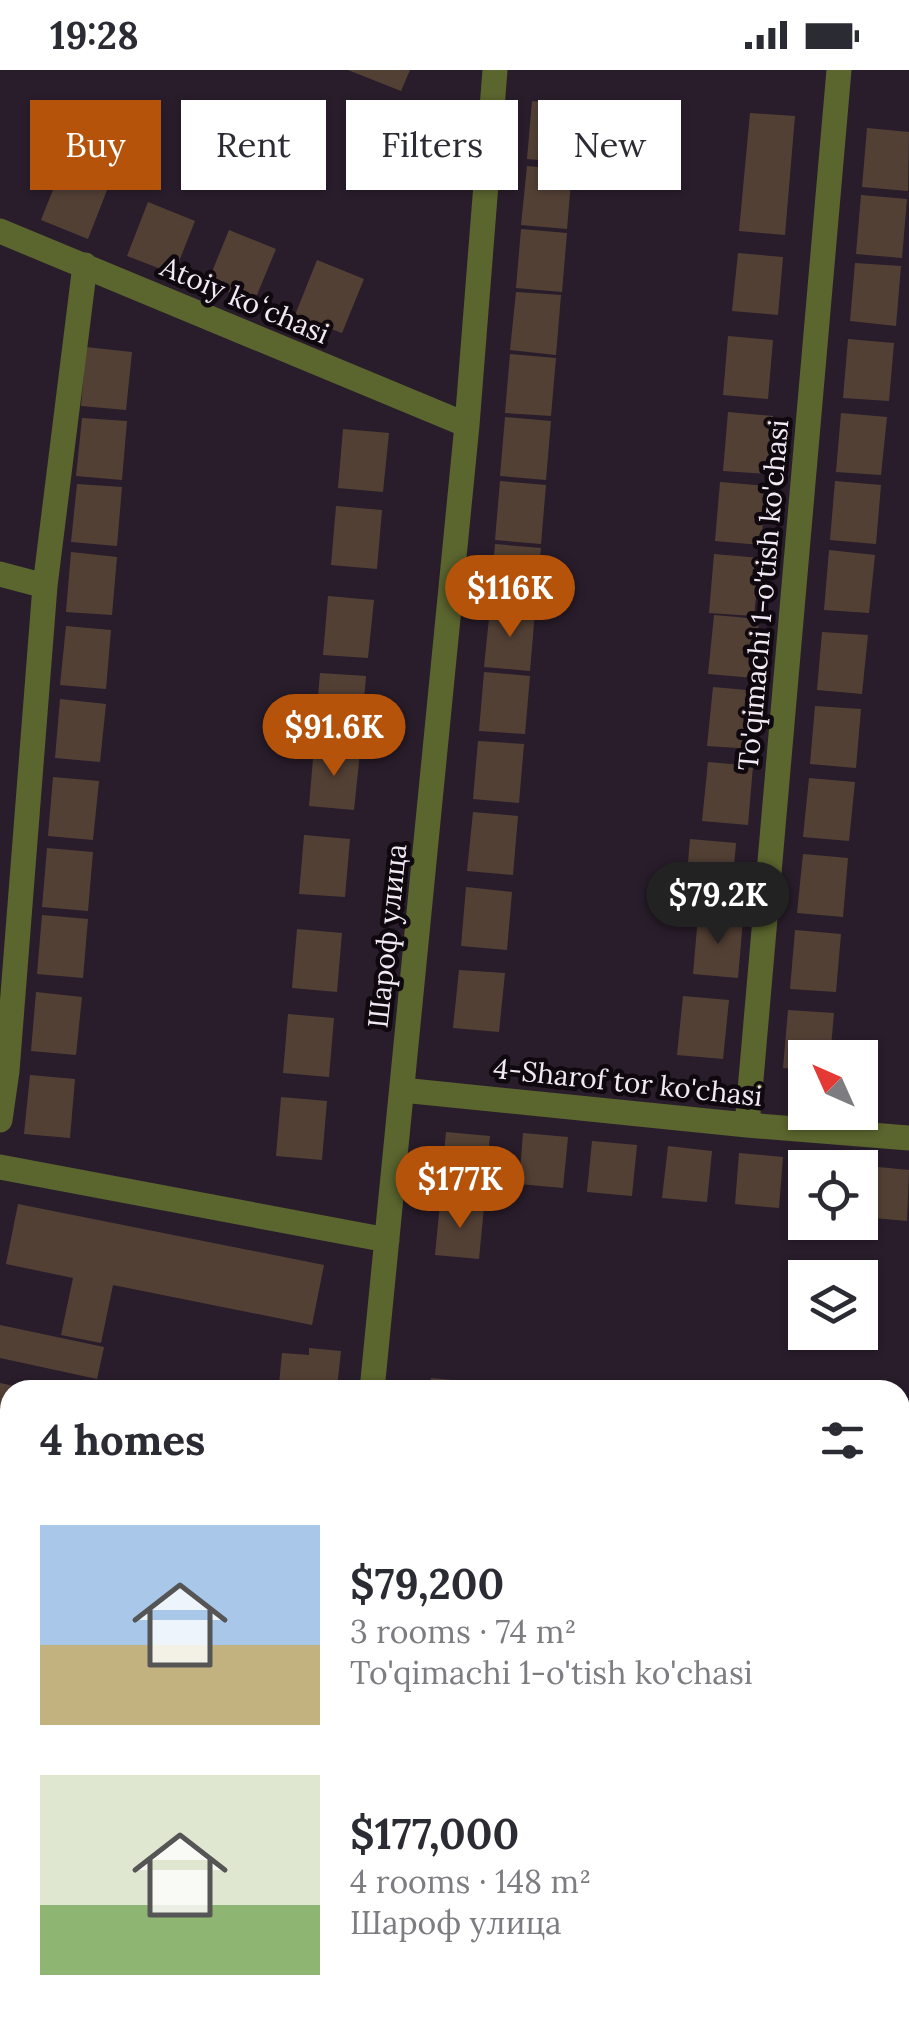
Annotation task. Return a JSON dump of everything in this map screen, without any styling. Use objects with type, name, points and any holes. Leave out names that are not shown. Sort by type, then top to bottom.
[{"type":"street","name":"Шароф улица","points":[[373,1380],[467,425],[495,70]]},
{"type":"street","name":"To'qimachi 1-o'tish ko'chasi","points":[[747,1125],[839,70]]},
{"type":"street","name":"Atoiy koʻchasi","points":[[0,231],[467,425]]},
{"type":"street","points":[[0,1120],[45,586],[84,265]]},
{"type":"street","points":[[0,574],[45,586]]},
{"type":"street","name":"4-Sharof tor ko'chasi","points":[[402,1090],[909,1138]]},
{"type":"street","points":[[0,1168],[386,1240]]},
{"type":"building","points":[[348,70],[410,70],[401,91]]},
{"type":"building","points":[[532,101],[538,102],[538,160],[527,159]]},
{"type":"building","points":[[750,113],[795,116],[785,235],[739,231]]},
{"type":"building","points":[[867,128],[909,132],[908,191],[862,187]]},
{"type":"building","points":[[527,166],[538,167],[538,190],[570,190],[567,229],[521,225]]},
{"type":"building","points":[[53,190],[107,190],[88,239],[41,220]]},
{"type":"building","points":[[861,195],[907,199],[902,258],[856,254]]},
{"type":"building","points":[[148,202],[195,221],[174,274],[127,256]]},
{"type":"building","points":[[521,229],[567,233],[562,292],[516,288]]},
{"type":"building","points":[[229,230],[276,249],[254,302],[207,284]]},
{"type":"building","points":[[738,253],[783,257],[778,315],[732,311]]},
{"type":"building","points":[[317,260],[364,279],[342,333],[295,315]]},
{"type":"building","points":[[855,263],[901,266],[896,326],[850,321]]},
{"type":"building","points":[[516,292],[561,295],[556,355],[510,350]]},
{"type":"building","points":[[728,336],[773,340],[768,399],[723,395]]},
{"type":"building","points":[[848,339],[894,343],[889,401],[843,398]]},
{"type":"building","points":[[86,347],[132,352],[126,410],[81,406]]},
{"type":"building","points":[[510,354],[556,358],[551,416],[505,413]]},
{"type":"building","points":[[728,412],[773,416],[768,474],[723,471]]},
{"type":"building","points":[[841,413],[887,417],[881,475],[836,472]]},
{"type":"building","points":[[505,417],[551,421],[546,480],[500,476]]},
{"type":"building","points":[[82,418],[127,421],[122,480],[76,476]]},
{"type":"building","points":[[343,429],[389,433],[383,492],[338,488]]},
{"type":"building","points":[[500,481],[546,485],[541,544],[495,540]]},
{"type":"building","points":[[835,481],[881,485],[876,544],[830,540]]},
{"type":"building","points":[[720,482],[766,486],[761,545],[715,541]]},
{"type":"building","points":[[77,484],[122,487],[117,546],[71,542]]},
{"type":"building","points":[[336,506],[382,510],[377,569],[331,565]]},
{"type":"building","points":[[495,544],[541,548],[535,606],[490,602]]},
{"type":"building","points":[[829,550],[875,555],[869,613],[824,610]]},
{"type":"building","points":[[71,552],[117,557],[112,615],[66,612]]},
{"type":"building","points":[[714,554],[760,558],[754,616],[709,613]]},
{"type":"building","points":[[328,596],[374,600],[368,658],[323,655]]},
{"type":"building","points":[[490,608],[535,612],[530,671],[484,667]]},
{"type":"building","points":[[714,615],[759,619],[754,678],[708,674]]},
{"type":"building","points":[[66,626],[111,630],[106,689],[60,685]]},
{"type":"building","points":[[822,632],[868,635],[862,694],[817,690]]},
{"type":"building","points":[[484,672],[530,676],[525,734],[479,731]]},
{"type":"building","points":[[320,673],[366,676],[361,736],[315,731]]},
{"type":"building","points":[[713,687],[758,691],[753,749],[707,746]]},
{"type":"building","points":[[60,699],[106,704],[100,762],[55,758]]},
{"type":"building","points":[[815,706],[861,709],[856,768],[810,764]]},
{"type":"building","points":[[478,741],[524,744],[519,803],[473,799]]},
{"type":"building","points":[[314,747],[360,752],[354,810],[309,806]]},
{"type":"building","points":[[708,762],[753,766],[748,825],[702,821]]},
{"type":"building","points":[[53,777],[99,781],[93,840],[48,836]]},
{"type":"building","points":[[809,778],[855,782],[849,841],[803,837]]},
{"type":"building","points":[[473,812],[518,816],[513,875],[467,871]]},
{"type":"building","points":[[304,835],[350,839],[345,897],[299,894]]},
{"type":"building","points":[[690,839],[736,843],[731,902],[685,897]]},
{"type":"building","points":[[47,848],[93,852],[88,911],[42,907]]},
{"type":"building","points":[[803,854],[848,858],[843,917],[797,913]]},
{"type":"building","points":[[466,887],[512,892],[507,950],[461,946]]},
{"type":"building","points":[[42,915],[88,919],[83,978],[37,974]]},
{"type":"building","points":[[698,916],[743,920],[738,978],[693,974]]},
{"type":"building","points":[[297,929],[342,933],[337,992],[292,988]]},
{"type":"building","points":[[795,930],[841,934],[836,992],[790,989]]},
{"type":"building","points":[[459,970],[505,973],[499,1032],[453,1028]]},
{"type":"building","points":[[36,992],[82,997],[76,1055],[31,1051]]},
{"type":"building","points":[[683,996],[729,1000],[723,1059],[677,1055]]},
{"type":"building","points":[[788,1010],[834,1013],[832,1040],[788,1040],[788,1068],[783,1068]]},
{"type":"building","points":[[288,1014],[334,1018],[329,1077],[283,1073]]},
{"type":"building","points":[[30,1075],[75,1079],[70,1138],[24,1134]]},
{"type":"building","points":[[281,1097],[327,1101],[322,1160],[276,1156]]},
{"type":"building","points":[[446,1132],[490,1136],[485,1187],[441,1183]]},
{"type":"building","points":[[523,1133],[568,1137],[563,1188],[519,1184]]},
{"type":"building","points":[[592,1141],[637,1145],[632,1196],[587,1192]]},
{"type":"building","points":[[668,1146],[712,1151],[707,1202],[662,1198]]},
{"type":"building","points":[[739,1153],[783,1157],[779,1208],[735,1204]]},
{"type":"building","points":[[878,1167],[909,1170],[907,1221],[878,1218]]},
{"type":"building","points":[[440,1203],[484,1207],[479,1259],[435,1255]]},
{"type":"building","points":[[18,1204],[324,1265],[312,1325],[113,1285],[101,1343],[61,1335],[73,1278],[6,1264]]},
{"type":"building","points":[[0,1325],[104,1347],[97,1379],[0,1358]]},
{"type":"building","points":[[309,1348],[341,1351],[338,1380],[279,1380],[282,1353],[309,1355]]}]
